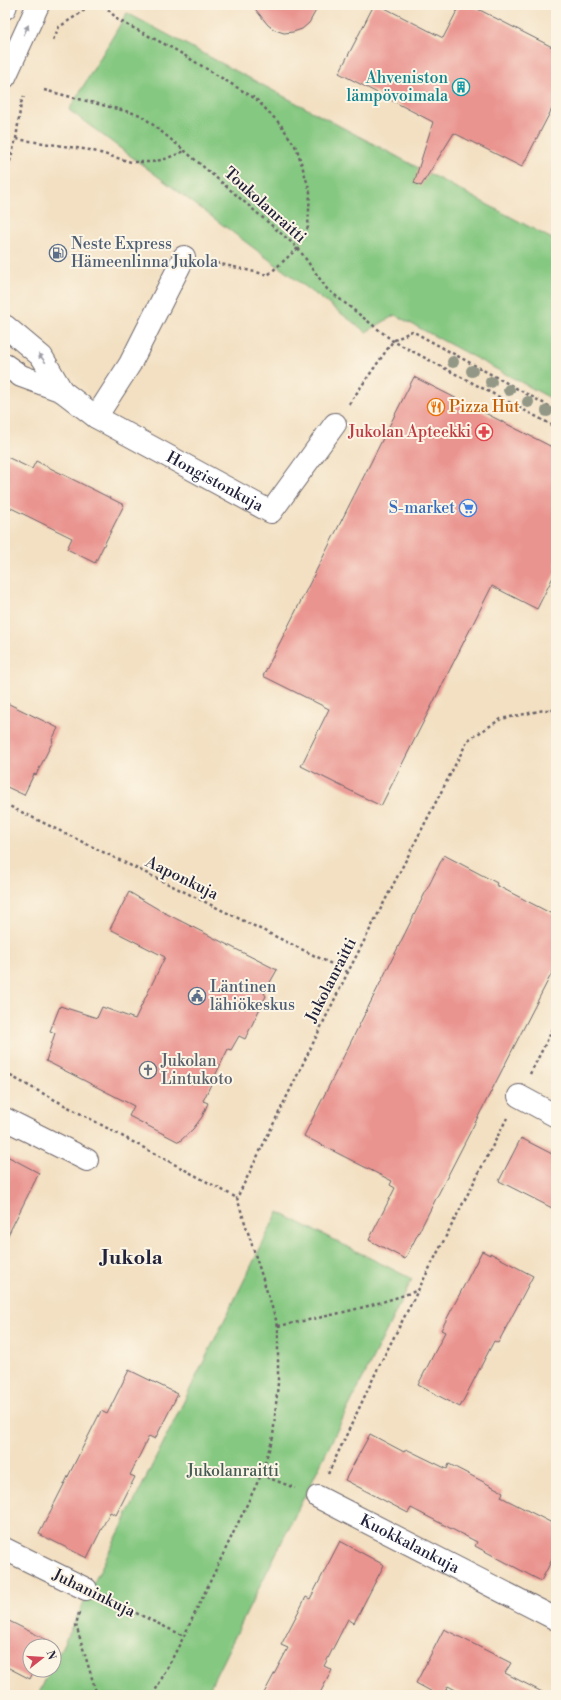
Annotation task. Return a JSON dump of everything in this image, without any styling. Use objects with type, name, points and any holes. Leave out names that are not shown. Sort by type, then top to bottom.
[{"type":"street","points":[[5,77],[38,5]]},
{"type":"street","points":[[96,417],[130,364],[184,257]]},
{"type":"street","name":"Hongistonkuja","points":[[5,326],[42,356],[62,391]]},
{"type":"street","name":"Hongistonkuja","points":[[5,365],[21,376],[62,391],[96,417],[271,512],[335,424]]},
{"type":"street","points":[[519,1096],[556,1116]]},
{"type":"street","points":[[5,1119],[87,1160]]},
{"type":"street","name":"Kuokkalankuja","points":[[318,1497],[556,1619]]},
{"type":"street","name":"Juhaninkuja","points":[[5,1549],[86,1589]]},
{"type":"path","points":[[52,41],[59,27],[82,12],[89,5]]},
{"type":"path","points":[[104,5],[118,20],[174,49],[256,99],[281,125],[297,149],[310,192],[308,227],[298,248],[268,275],[221,263],[184,257]]},
{"type":"path","points":[[5,179],[16,139],[20,103],[28,89]]},
{"type":"path","name":"Toukolanraitti","points":[[44,90],[141,115],[185,150],[298,248],[327,290],[393,341],[556,427]]},
{"type":"path","points":[[16,139],[90,150],[131,162],[152,162],[166,159],[185,150]]},
{"type":"path","points":[[335,424],[393,341],[412,331],[556,410]]},
{"type":"path","name":"Jukolanraitti","points":[[237,1198],[348,972],[468,740],[501,719],[544,710],[556,710]]},
{"type":"path","name":"Aaponkuja","points":[[5,804],[348,972]]},
{"type":"path","points":[[261,1475],[318,1497],[379,1366],[556,1023]]},
{"type":"path","points":[[5,1073],[237,1198],[278,1326],[278,1383],[273,1437],[261,1475],[184,1636],[153,1695]]},
{"type":"path","points":[[278,1326],[325,1317],[383,1303],[417,1291]]},
{"type":"path","points":[[86,1589],[76,1625],[96,1695]]},
{"type":"path","name":"Juhaninkuja","points":[[86,1589],[184,1636]]},
{"type":"green space","points":[[127,13],[556,241],[556,401],[395,315],[366,332],[69,110]]},
{"type":"green space","name":"Jukolanraitti","points":[[278,1212],[412,1279],[206,1695],[38,1695],[46,1678],[62,1678],[62,1647]]},
{"type":"building","points":[[252,5],[319,5],[309,23],[302,29],[284,33],[275,30],[268,25]]},
{"type":"building","name":"Ahveniston lämpövoimala","points":[[374,5],[379,5],[443,38],[460,5],[470,5],[556,49],[556,101],[522,167],[454,133],[421,186],[414,183],[433,122],[339,73]]},
{"type":"building","points":[[414,377],[556,449],[556,571],[537,609],[492,586],[381,806],[301,766],[329,709],[263,676]]},
{"type":"building","points":[[5,456],[32,469],[36,461],[124,505],[95,563],[67,549],[72,538],[5,505]]},
{"type":"building","points":[[5,702],[58,728],[36,775],[34,774],[24,795],[5,786]]},
{"type":"building","points":[[444,855],[497,883],[496,885],[556,916],[556,965],[405,1259],[369,1240],[395,1188],[390,1185],[392,1181],[304,1136]]},
{"type":"building","points":[[129,892],[163,912],[277,970],[264,993],[266,996],[245,1039],[239,1036],[231,1050],[228,1049],[203,1101],[208,1103],[202,1117],[193,1129],[179,1142],[129,1116],[134,1106],[46,1061],[55,1033],[50,1031],[60,1006],[97,1018],[102,1007],[135,1019],[165,957],[110,929]]},
{"type":"building","points":[[521,1138],[556,1156],[556,1210],[499,1181]]},
{"type":"building","points":[[5,1155],[39,1173],[5,1241]]},
{"type":"building","points":[[482,1251],[490,1255],[490,1253],[533,1276],[498,1343],[494,1341],[460,1407],[418,1385],[445,1332],[441,1330]]},
{"type":"building","points":[[129,1370],[178,1394],[155,1439],[149,1436],[130,1475],[135,1477],[116,1515],[110,1512],[87,1558],[39,1534],[101,1411],[107,1414]]},
{"type":"building","points":[[370,1434],[404,1452],[406,1449],[447,1469],[449,1464],[503,1492],[501,1497],[556,1525],[556,1552],[541,1581],[475,1546],[477,1542],[411,1508],[408,1513],[345,1480]]},
{"type":"building","points":[[340,1541],[384,1565],[354,1623],[348,1619],[324,1666],[332,1670],[319,1695],[263,1695],[288,1648],[281,1645],[306,1597],[310,1599]]},
{"type":"building","points":[[5,1619],[43,1638],[22,1638],[22,1675],[5,1666]]},
{"type":"building","points":[[444,1629],[511,1663],[505,1673],[548,1695],[465,1695],[448,1686],[443,1695],[438,1695],[416,1683]]},
{"type":"place","name":"Ahveniston lämpövoimala","points":[[461,87]]},
{"type":"place","name":"Neste Express Hämeenlinna Jukola","points":[[58,253]]},
{"type":"place","name":"Pizza Hut","points":[[436,407]]},
{"type":"place","name":"Jukolan Apteekki","points":[[484,432]]},
{"type":"place","name":"S-market","points":[[468,508]]},
{"type":"place","name":"Läntinen lähiökeskus","points":[[197,996]]},
{"type":"place","name":"Jukolan Lintukoto","points":[[148,1070]]},
{"type":"district","name":"Jukola","points":[[132,1258]]}]
